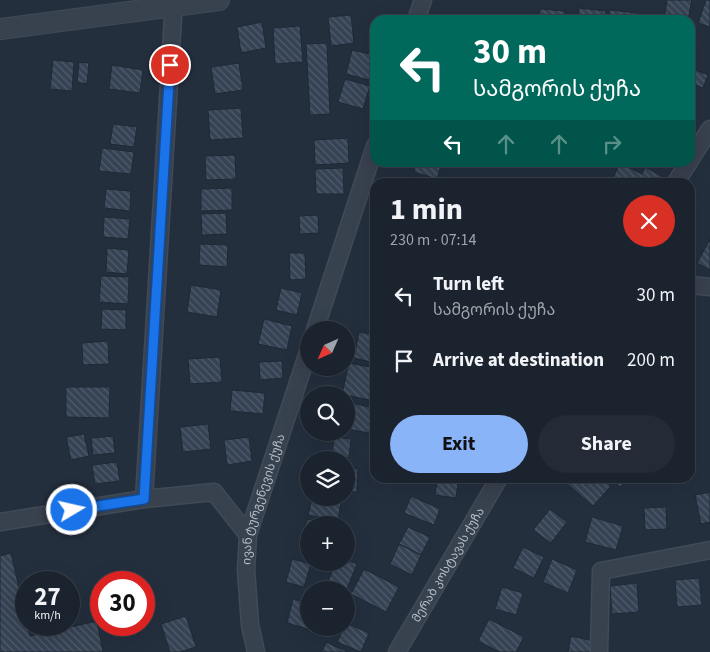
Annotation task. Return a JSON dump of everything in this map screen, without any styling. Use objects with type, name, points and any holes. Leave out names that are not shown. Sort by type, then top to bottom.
[{"type":"street","points":[[0,29],[174,3],[219,0]]},
{"type":"street","points":[[418,15],[423,0]]},
{"type":"street","points":[[144,499],[174,3]]},
{"type":"street","points":[[695,152],[710,128]]},
{"type":"street","points":[[318,321],[370,161]]},
{"type":"street","points":[[678,178],[685,167]]},
{"type":"street","points":[[695,286],[710,287]]},
{"type":"street","name":"ივან ტურგენევის ქუჩა","points":[[256,652],[250,625],[246,570],[248,535],[300,376]]},
{"type":"street","name":"მერაბ კოსტავას ქუჩა","points":[[397,652],[496,483]]},
{"type":"street","points":[[0,522],[144,499],[214,492],[248,535]]},
{"type":"street","points":[[599,652],[601,571],[710,550]]},
{"type":"building","points":[[667,0],[692,0],[689,15],[665,15]]},
{"type":"building","points":[[706,0],[710,0],[710,27],[698,23]]},
{"type":"building","points":[[579,8],[606,11],[606,15],[578,15]]},
{"type":"building","points":[[540,9],[565,11],[565,15],[539,15]]},
{"type":"building","points":[[610,10],[637,13],[637,15],[609,15]]},
{"type":"building","points":[[351,15],[354,43],[331,46],[328,17]]},
{"type":"building","points":[[262,22],[266,48],[241,53],[237,27]]},
{"type":"building","points":[[300,26],[303,62],[275,64],[273,28]]},
{"type":"building","points":[[327,43],[330,114],[310,115],[306,44]]},
{"type":"building","points":[[352,50],[370,54],[369,80],[346,74]]},
{"type":"building","points":[[53,60],[74,62],[72,91],[50,89]]},
{"type":"building","points":[[79,62],[89,63],[87,84],[77,82]]},
{"type":"building","points":[[239,63],[243,90],[215,94],[211,67]]},
{"type":"building","points":[[112,65],[143,70],[140,93],[109,89]]},
{"type":"building","points":[[695,70],[708,75],[703,88],[695,85]]},
{"type":"building","points":[[345,79],[370,86],[363,109],[338,102]]},
{"type":"building","points":[[241,108],[243,138],[210,140],[208,110]]},
{"type":"building","points":[[113,124],[137,127],[134,147],[110,144]]},
{"type":"building","points":[[348,138],[349,163],[315,165],[314,140]]},
{"type":"building","points":[[102,148],[134,152],[131,174],[99,171]]},
{"type":"building","points":[[235,155],[236,179],[206,180],[205,156]]},
{"type":"building","points":[[415,167],[441,167],[437,178],[414,172]]},
{"type":"building","points":[[618,167],[628,167],[642,174],[645,167],[665,178],[613,178]]},
{"type":"building","points":[[343,168],[344,194],[316,194],[315,169]]},
{"type":"building","points":[[232,188],[232,210],[201,211],[201,189]]},
{"type":"building","points":[[106,189],[131,191],[130,211],[104,208]]},
{"type":"building","points":[[226,213],[227,234],[202,235],[201,214]]},
{"type":"building","points":[[318,215],[319,233],[300,234],[299,216]]},
{"type":"building","points":[[104,217],[130,219],[128,239],[103,237]]},
{"type":"building","points":[[710,239],[710,270],[697,263]]},
{"type":"building","points":[[200,244],[228,245],[227,267],[199,265]]},
{"type":"building","points":[[107,248],[129,250],[127,274],[106,272]]},
{"type":"building","points":[[289,253],[305,253],[306,279],[290,280]]},
{"type":"building","points":[[101,276],[129,277],[128,304],[99,302]]},
{"type":"building","points":[[191,285],[221,290],[217,317],[187,312]]},
{"type":"building","points":[[281,288],[302,293],[297,315],[276,310]]},
{"type":"building","points":[[102,309],[126,310],[126,330],[101,329]]},
{"type":"building","points":[[264,319],[292,326],[287,350],[258,344]]},
{"type":"building","points":[[359,332],[370,334],[370,362],[355,358]]},
{"type":"building","points":[[108,341],[109,364],[83,365],[82,343]]},
{"type":"building","points":[[220,357],[222,382],[190,384],[188,359]]},
{"type":"building","points":[[282,361],[283,378],[260,380],[259,362]]},
{"type":"building","points":[[355,364],[370,367],[369,400],[355,397],[355,386],[344,386],[346,376],[355,376]]},
{"type":"building","points":[[66,387],[110,387],[109,418],[66,417]]},
{"type":"building","points":[[232,390],[265,393],[263,414],[230,411]]},
{"type":"building","points":[[355,404],[370,407],[370,433],[355,431]]},
{"type":"building","points":[[208,424],[211,449],[183,452],[180,427]]},
{"type":"building","points":[[84,434],[89,456],[71,460],[66,437]]},
{"type":"building","points":[[113,436],[115,453],[93,455],[91,438]]},
{"type":"building","points":[[249,437],[252,461],[227,465],[224,440]]},
{"type":"building","points":[[334,441],[351,441],[350,451],[333,451]]},
{"type":"building","points":[[117,462],[120,481],[95,484],[92,465]]},
{"type":"building","points":[[355,469],[358,469],[357,492],[355,492]]},
{"type":"building","points":[[437,483],[458,484],[456,498],[435,495]]},
{"type":"building","points":[[566,483],[607,483],[611,486],[593,506]]},
{"type":"building","points":[[616,483],[624,483],[620,487]]},
{"type":"building","points":[[710,492],[710,522],[701,524],[695,495]]},
{"type":"building","points":[[411,496],[440,509],[434,525],[404,513]]},
{"type":"building","points":[[310,506],[340,506],[339,516],[308,515]]},
{"type":"building","points":[[666,507],[667,529],[645,530],[644,508]]},
{"type":"building","points":[[550,509],[567,522],[551,543],[533,530]]},
{"type":"building","points":[[592,517],[623,526],[616,550],[585,542]]},
{"type":"building","points":[[408,527],[430,537],[421,555],[399,544]]},
{"type":"building","points":[[399,544],[421,555],[412,575],[390,564]]},
{"type":"building","points":[[523,547],[544,557],[534,578],[513,568]]},
{"type":"building","points":[[11,553],[15,571],[15,636],[80,636],[80,625],[90,623],[90,636],[100,636],[103,652],[0,652],[0,556]]},
{"type":"building","points":[[292,559],[300,561],[300,571],[309,571],[306,581],[300,581],[300,586],[286,582]]},
{"type":"building","points":[[552,559],[577,570],[568,593],[543,582]]},
{"type":"building","points":[[364,569],[399,587],[386,612],[355,596],[355,586]]},
{"type":"building","points":[[332,571],[354,571],[350,581],[328,581]]},
{"type":"building","points":[[699,578],[702,605],[677,607],[675,580]]},
{"type":"building","points":[[637,583],[639,612],[612,614],[610,586]]},
{"type":"building","points":[[502,587],[523,593],[516,615],[495,609]]},
{"type":"building","points":[[293,599],[300,601],[300,627],[287,623]]},
{"type":"building","points":[[186,616],[196,647],[180,652],[170,652],[161,624]]},
{"type":"building","points":[[489,619],[524,637],[516,652],[500,652],[478,641]]},
{"type":"building","points":[[355,627],[369,633],[361,652],[337,642],[340,636],[355,636]]},
{"type":"building","points":[[571,636],[598,642],[596,652],[568,652]]},
{"type":"building","points":[[326,642],[348,652],[322,652]]},
{"type":"route","points":[[72,510],[144,499],[170,65]]}]
